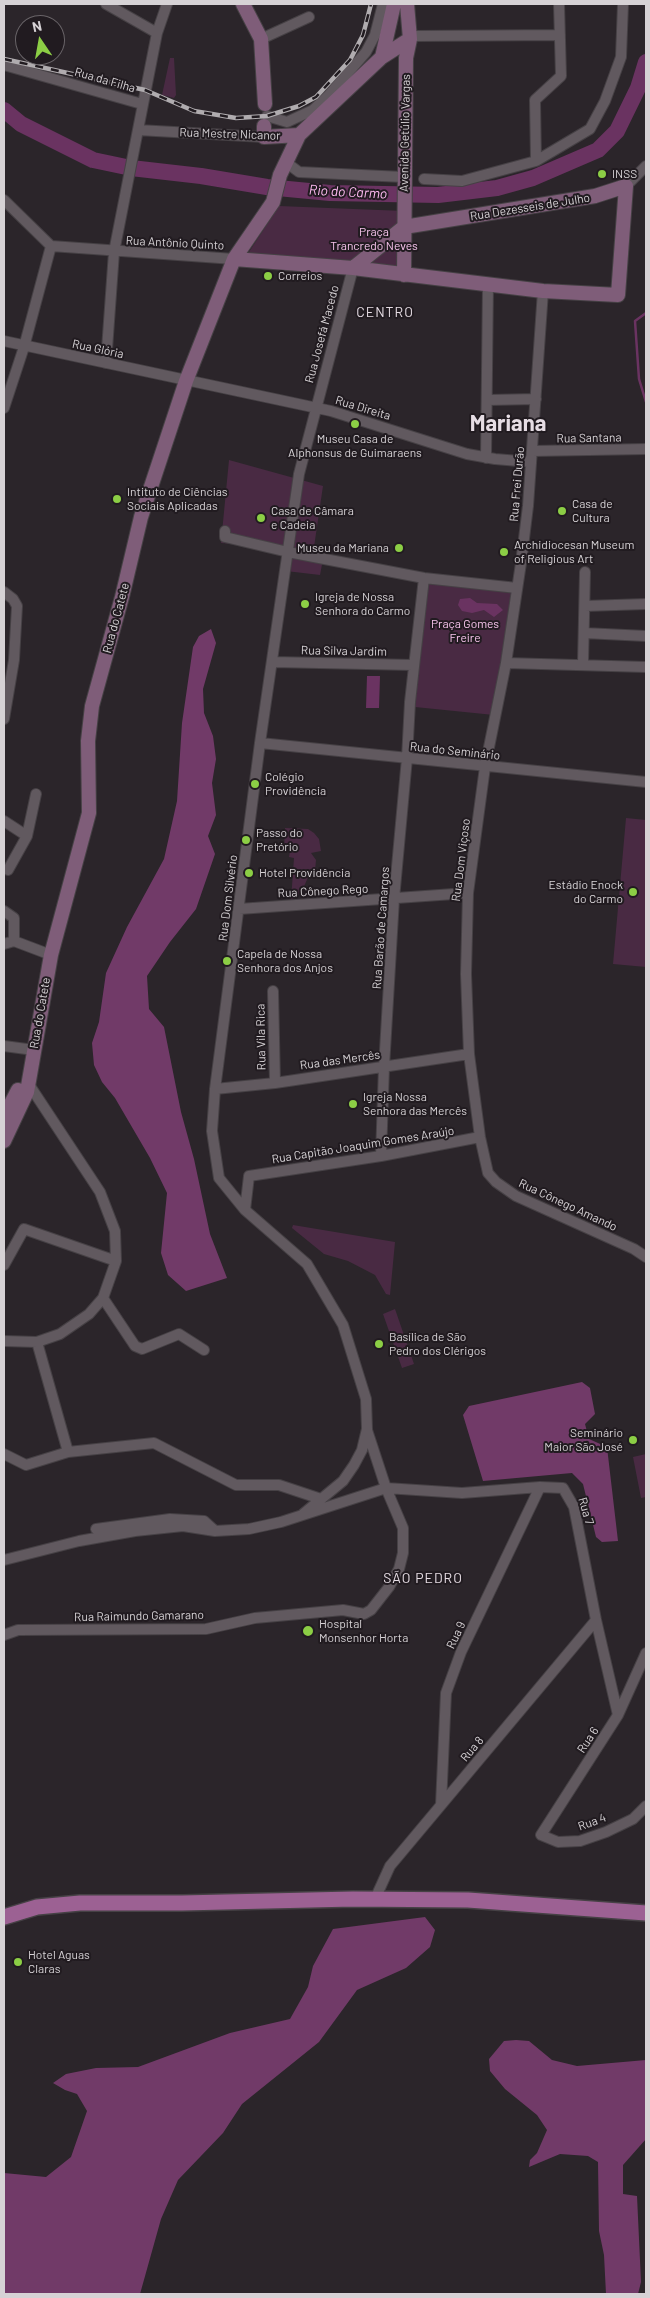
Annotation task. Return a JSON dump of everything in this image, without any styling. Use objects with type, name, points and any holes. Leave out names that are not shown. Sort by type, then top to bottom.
[{"type":"main road","points":[[4,1917],[38,1907],[80,1903],[375,1899],[468,1900],[646,1913]]},
{"type":"street","points":[[106,4],[157,33]]},
{"type":"street","points":[[106,363],[114,252],[157,33],[167,4]]},
{"type":"street","points":[[242,4],[261,40],[265,121],[287,122],[313,110],[328,96],[366,52],[375,35],[384,4]]},
{"type":"street","points":[[396,4],[410,40],[413,36],[560,35]]},
{"type":"street","points":[[396,4],[382,57],[406,58]]},
{"type":"street","name":"Avenida Getúlio Vargas","points":[[404,275],[406,58],[410,40],[407,4]]},
{"type":"street","points":[[536,161],[535,100],[561,76],[559,4]]},
{"type":"street","points":[[424,179],[462,181],[536,161],[590,129],[605,101],[621,57],[623,4]]},
{"type":"street","points":[[261,40],[308,17]]},
{"type":"street","name":"Rua Mestre Nicanor","points":[[138,130],[265,121],[299,135],[382,57],[410,40]]},
{"type":"street","name":"Rua da Filha","points":[[4,65],[142,104]]},
{"type":"street","name":"Rua do Catete","points":[[4,1141],[27,1092],[51,955],[89,814],[88,741],[92,706],[122,597],[141,517],[186,382],[234,259],[272,202],[299,135]]},
{"type":"street","name":"Rua Dezesseis de Julho","points":[[404,227],[595,196],[626,186],[646,166]]},
{"type":"street","points":[[284,169],[299,172],[404,180]]},
{"type":"street","points":[[234,259],[354,268],[543,291],[618,295],[626,186]]},
{"type":"street","points":[[4,200],[51,246],[24,347],[4,408]]},
{"type":"street","points":[[354,268],[404,227]]},
{"type":"street","name":"Rua Antônio Quinto","points":[[51,246],[114,252],[234,259]]},
{"type":"street","name":"Rua Josefá Macedo","points":[[299,474],[354,268]]},
{"type":"street","points":[[486,458],[488,283]]},
{"type":"street","name":"Rua Frei Durão","points":[[518,588],[532,457],[543,291]]},
{"type":"street","name":"Rua Glória","points":[[4,342],[186,382]]},
{"type":"street","name":"Rua Direita","points":[[186,382],[349,416],[444,448],[486,458],[532,457]]},
{"type":"street","points":[[488,400],[536,398]]},
{"type":"street","name":"Rua Santana","points":[[532,457],[646,450]]},
{"type":"street","name":"Rua Dom Silvério","points":[[299,474],[260,743],[215,1089],[212,1131],[219,1178],[245,1210],[307,1264],[343,1325],[366,1399],[367,1429]]},
{"type":"street","points":[[225,531],[225,538],[288,552],[424,578],[518,588]]},
{"type":"street","points":[[582,664],[585,572]]},
{"type":"street","points":[[413,665],[424,578]]},
{"type":"street","name":"Rua Dom Viçoso","points":[[480,1138],[469,1054],[466,974],[468,893],[485,766],[506,663],[518,588]]},
{"type":"street","points":[[4,593],[13,599],[17,606],[14,660],[4,719]]},
{"type":"street","points":[[585,606],[646,604]]},
{"type":"street","points":[[584,633],[646,636]]},
{"type":"street","name":"Rua Silva Jardim","points":[[273,662],[413,665]]},
{"type":"street","points":[[506,663],[646,667]]},
{"type":"street","name":"Rua Barão de Camargos","points":[[381,1156],[384,1067],[394,900],[407,758],[413,665]]},
{"type":"street","name":"Rua do Seminário","points":[[260,743],[646,782]]},
{"type":"street","points":[[8,870],[27,836],[36,794]]},
{"type":"street","points":[[4,821],[27,836]]},
{"type":"street","name":"Rua Cônego Rego","points":[[239,909],[394,900],[468,893]]},
{"type":"street","points":[[4,911],[14,918],[9,942],[51,955]]},
{"type":"street","name":"Rua Vila Rica","points":[[273,991],[275,1083]]},
{"type":"street","points":[[4,1046],[34,1050]]},
{"type":"street","name":"Rua das Mercês","points":[[215,1089],[275,1083],[469,1054]]},
{"type":"street","points":[[4,1117],[18,1089],[28,1083],[100,1192],[115,1231],[116,1261],[103,1298],[89,1314],[60,1334],[37,1342],[4,1341]]},
{"type":"street","name":"Rua Capitão Joaquim Gomes Araújo","points":[[245,1210],[250,1176],[381,1156],[480,1138]]},
{"type":"street","name":"Rua Cônego Amando","points":[[480,1138],[488,1173],[496,1182],[516,1196],[634,1249],[646,1257]]},
{"type":"street","points":[[4,1265],[24,1229],[116,1261]]},
{"type":"street","points":[[103,1298],[135,1346],[142,1349],[179,1334],[204,1350]]},
{"type":"street","points":[[37,1342],[68,1452]]},
{"type":"street","points":[[4,1560],[78,1541],[135,1531],[183,1526],[215,1531],[249,1529],[280,1522],[386,1488],[367,1429]]},
{"type":"street","points":[[304,1514],[343,1481],[362,1450],[367,1429]]},
{"type":"street","points":[[4,1454],[26,1465],[68,1452],[154,1443],[236,1485],[279,1485],[321,1499]]},
{"type":"street","name":"Rua 7","points":[[386,1488],[462,1493],[540,1487],[563,1488],[574,1507],[596,1620],[618,1715]]},
{"type":"street","name":"Rua 9","points":[[441,1805],[446,1693],[461,1652],[540,1487]]},
{"type":"street","name":"Rua Raimundo Gamarano","points":[[4,1634],[18,1630],[206,1629],[256,1618],[313,1612],[342,1610],[364,1614],[371,1610],[389,1587],[403,1553],[403,1528],[386,1488]]},
{"type":"street","points":[[96,1529],[170,1519],[204,1521],[215,1531]]},
{"type":"street","name":"Rua 8","points":[[375,1899],[390,1866],[596,1620]]},
{"type":"street","name":"Rua 6","points":[[541,1835],[618,1715],[646,1653]]},
{"type":"street","name":"Rua 4","points":[[541,1835],[558,1842],[580,1841],[606,1832],[633,1819],[646,1806]]},
{"type":"green space","points":[[170,58],[174,58],[176,95],[174,98],[162,95]]},
{"type":"green space","name":"Praça Trancredo Neves","points":[[279,206],[404,211],[403,270],[247,255]]},
{"type":"green space","points":[[229,460],[323,486],[314,547],[325,549],[320,575],[286,571],[288,548],[221,543]]},
{"type":"green space","name":"Praça Gomes Freire","points":[[426,580],[517,594],[494,715],[415,707]]},
{"type":"green space","name":"Estádio Enock do Carmo","points":[[626,818],[646,820],[646,967],[613,964]]},
{"type":"green space","points":[[285,828],[308,829],[319,839],[321,851],[311,853],[316,860],[315,871],[310,873],[301,893],[291,900],[294,858],[289,857],[290,851],[284,850]]},
{"type":"green space","points":[[293,1225],[395,1242],[390,1295],[386,1294],[375,1275],[348,1261],[324,1254],[292,1228]]},
{"type":"green space","points":[[395,1309],[414,1364],[402,1368],[383,1314]]},
{"type":"green space","points":[[646,1454],[646,1497],[641,1498],[633,1457]]},
{"type":"shaded area","points":[[470,598],[477,603],[497,604],[503,610],[494,617],[484,610],[472,613],[462,611],[458,605],[460,599]]},
{"type":"shaded area","points":[[211,629],[216,643],[203,689],[204,713],[213,736],[216,759],[212,783],[216,815],[208,836],[215,854],[196,909],[170,942],[147,976],[149,1009],[164,1027],[181,1112],[194,1159],[210,1234],[227,1278],[186,1291],[168,1275],[161,1253],[167,1193],[150,1158],[115,1098],[102,1082],[94,1065],[92,1043],[99,1022],[106,973],[127,927],[164,859],[177,801],[182,723],[193,647],[199,636]]},
{"type":"shaded area","points":[[367,676],[380,676],[379,708],[366,708]]},
{"type":"shaded area","points":[[582,1382],[590,1388],[595,1414],[585,1424],[589,1439],[607,1447],[618,1541],[602,1542],[596,1537],[583,1484],[572,1473],[483,1481],[463,1415],[469,1406]]},
{"type":"shaded area","points":[[425,1917],[435,1930],[430,1947],[406,1968],[357,1990],[319,2042],[242,2104],[223,2133],[178,2180],[161,2219],[140,2294],[4,2294],[4,2173],[46,2177],[71,2157],[87,2111],[77,2094],[53,2083],[66,2074],[96,2068],[138,2067],[230,2033],[290,2019],[308,1987],[313,1966],[333,1929]]},
{"type":"shaded area","points":[[504,2041],[529,2041],[552,2060],[577,2066],[646,2060],[646,2139],[623,2165],[623,2194],[637,2196],[641,2282],[638,2294],[606,2294],[604,2255],[599,2231],[598,2162],[588,2156],[560,2154],[529,2167],[530,2160],[537,2153],[547,2130],[537,2115],[505,2089],[490,2071],[489,2059]]},
{"type":"waterway","name":"Rio do Carmo","points":[[4,110],[21,124],[93,160],[131,168],[201,176],[267,187],[330,193],[438,195],[497,188],[533,178],[598,150],[617,131],[638,88],[646,62]]},
{"type":"waterway","points":[[646,313],[635,321],[639,379],[646,402]]},
{"type":"railway","points":[[4,59],[145,90],[194,111],[236,118],[267,116],[299,106],[316,97],[350,60],[363,35],[371,4]]},
{"type":"place","name":"INSS","points":[[602,174]]},
{"type":"place","name":"Correios","points":[[268,276]]},
{"type":"place","name":"Museu Casa de Alphonsus de Guimaraens","points":[[355,424]]},
{"type":"place","name":"Intituto de Ciências Sociais Aplicadas","points":[[117,499]]},
{"type":"place","name":"Casa de Cultura","points":[[562,511]]},
{"type":"place","name":"Casa de Câmara e Cadeia","points":[[261,518]]},
{"type":"place","name":"Museu da Mariana","points":[[399,548]]},
{"type":"place","name":"Archidiocesan Museum of Religious Art","points":[[504,552]]},
{"type":"place","name":"Igreja de Nossa Senhora do Carmo","points":[[305,604]]},
{"type":"place","name":"Colégio Providência","points":[[255,784]]},
{"type":"place","name":"Passo do Pretório","points":[[246,840]]},
{"type":"place","name":"Hotel Providência","points":[[249,873]]},
{"type":"place","name":"Estádio Enock do Carmo","points":[[633,892]]},
{"type":"place","name":"Capela de Nossa Senhora dos Anjos","points":[[227,961]]},
{"type":"place","name":"Igreja Nossa Senhora das Mercês","points":[[353,1104]]},
{"type":"place","name":"Basílica de São Pedro dos Clérigos","points":[[379,1344]]},
{"type":"place","name":"Seminário Maior São José","points":[[633,1440]]},
{"type":"place","name":"Hospital Monsenhor Horta","points":[[308,1631]]},
{"type":"place","name":"Hotel Aguas Claras","points":[[18,1962]]},
{"type":"district","name":"CENTRO","points":[[385,312]]},
{"type":"district","name":"Mariana","points":[[508,424]]},
{"type":"district","name":"SÃO PEDRO","points":[[423,1578]]}]
